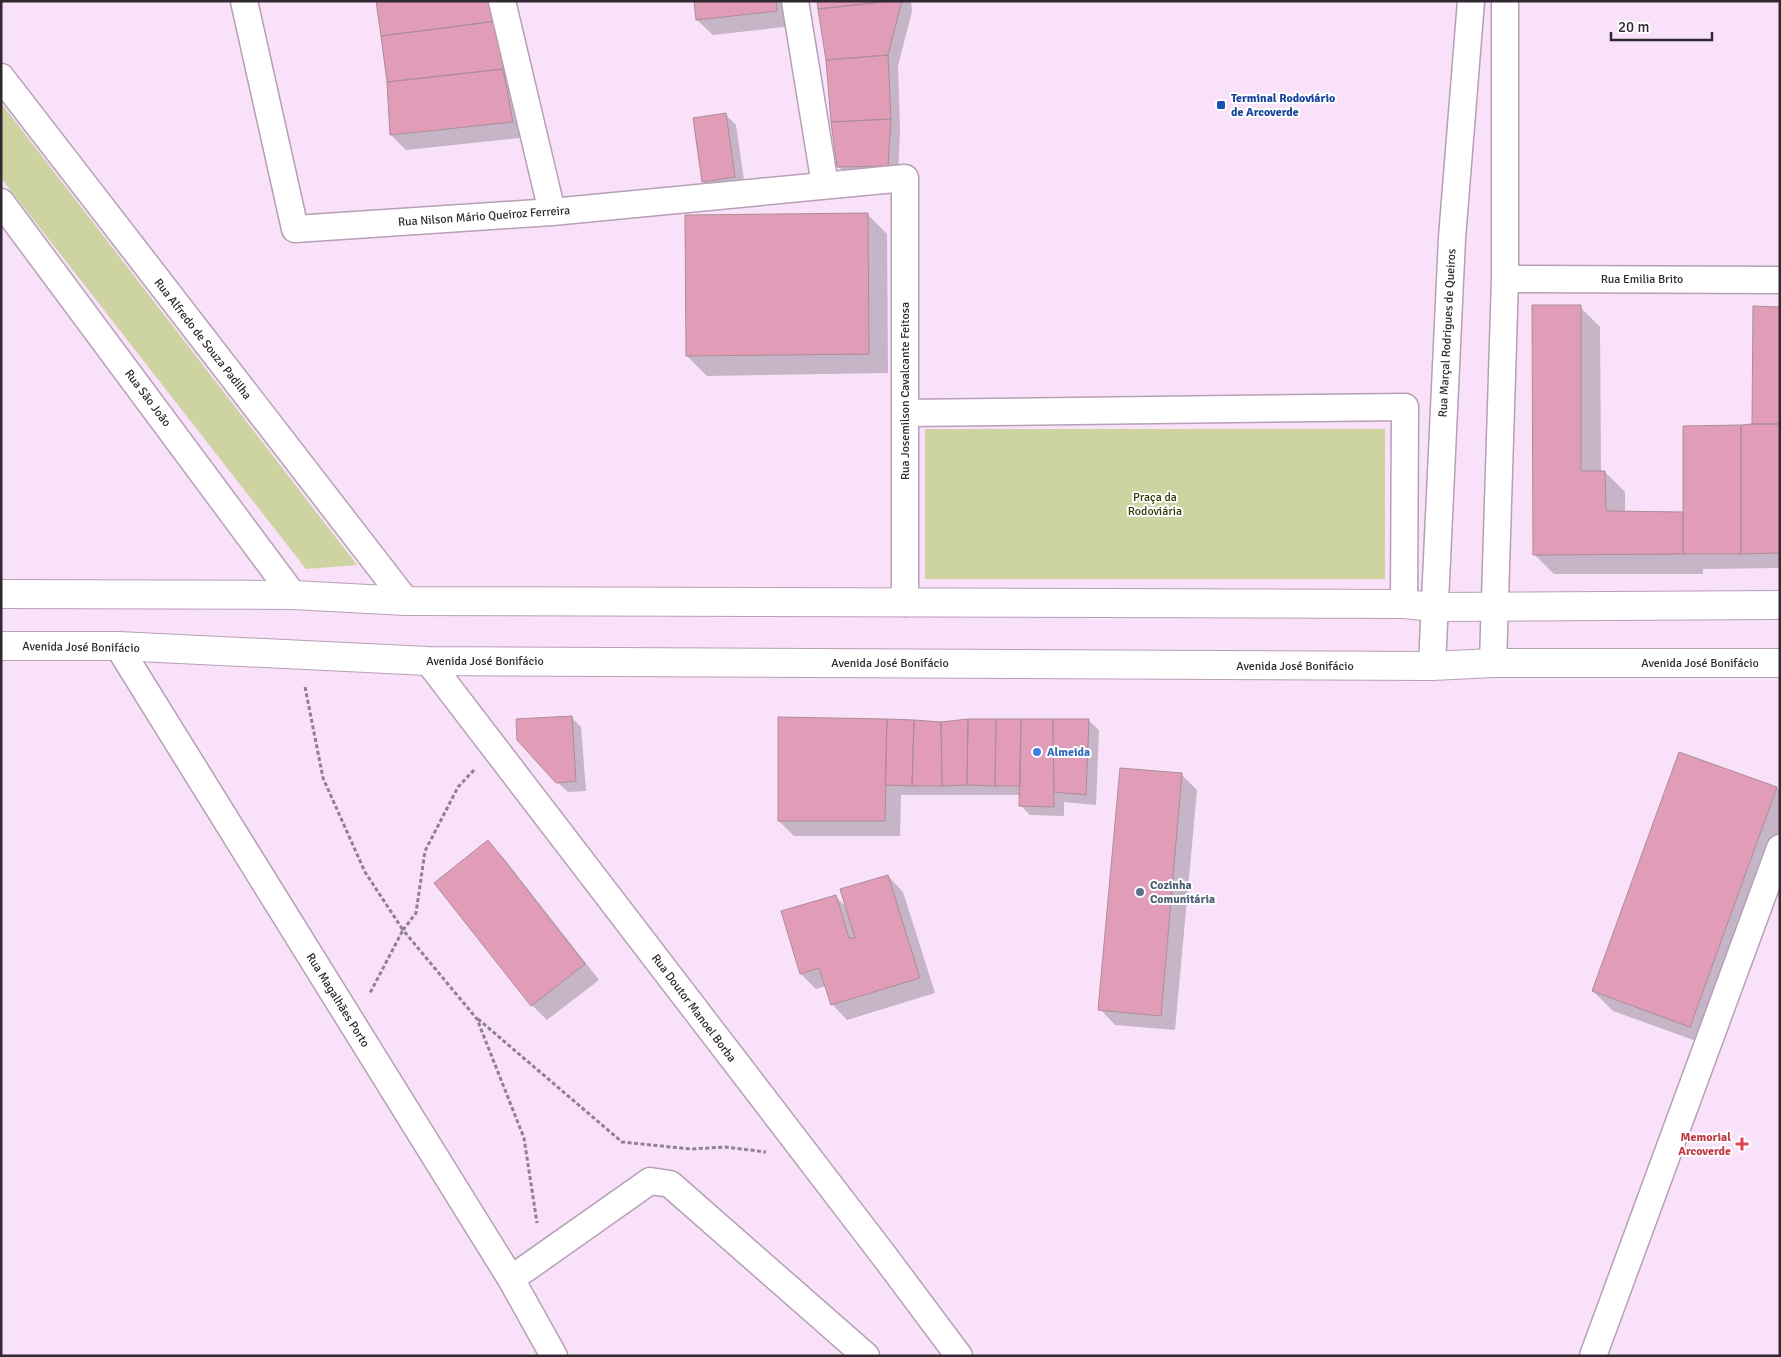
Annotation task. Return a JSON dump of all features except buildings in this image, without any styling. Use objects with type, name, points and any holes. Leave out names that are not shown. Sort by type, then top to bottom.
[{"type":"main road","points":[[1,594],[293,595],[406,601],[1404,604],[1434,607],[1780,605]]},
{"type":"main road","name":"Avenida José Bonifácio","points":[[1,646],[118,646],[428,661],[1432,666],[1780,663]]},
{"type":"street","name":"Rua Nilson Mário Queiroz Ferreira","points":[[244,1],[294,229],[552,212],[905,178]]},
{"type":"street","points":[[502,1],[552,212]]},
{"type":"street","points":[[795,1],[825,185]]},
{"type":"street","name":"Rua Marçal Rodrigues de Queiros","points":[[1432,666],[1452,238],[1471,1]]},
{"type":"street","points":[[1493,664],[1505,278],[1504,1]]},
{"type":"street","name":"Rua Alfredo de Souza Padilha","points":[[1,77],[406,601]]},
{"type":"street","name":"Rua Josemilson Cavalcante Feitosa","points":[[904,603],[905,178]]},
{"type":"street","name":"Rua São João","points":[[1,202],[293,595]]},
{"type":"street","name":"Rua Emilia Brito","points":[[1505,278],[1780,280]]},
{"type":"street","points":[[905,413],[1405,407],[1404,604]]},
{"type":"street","name":"Rua Magalhães Porto","points":[[118,646],[511,1279],[554,1356]]},
{"type":"street","name":"Rua Doutor Manoel Borba","points":[[428,661],[958,1356]]},
{"type":"street","points":[[1593,1356],[1780,848]]},
{"type":"street","points":[[511,1279],[650,1181],[670,1184],[866,1356]]},
{"type":"path","points":[[298,654],[323,778],[364,872],[403,930],[477,1019],[622,1142],[691,1149],[725,1147],[769,1152]]},
{"type":"path","points":[[353,1024],[403,930],[416,913],[424,851],[458,787],[495,748]]},
{"type":"path","points":[[477,1019],[524,1138],[543,1256]]},
{"type":"green space","points":[[1,103],[357,565],[306,569],[1,178]]},
{"type":"green space","name":"Praça da Rodoviária","points":[[925,429],[1385,429],[1385,579],[925,579]]},
{"type":"place","name":"Terminal Rodoviário de Arcoverde","points":[[1221,105]]},
{"type":"place","name":"Almeida","points":[[1037,752]]},
{"type":"place","name":"Cozinha Comunitária","points":[[1140,892]]},
{"type":"place","name":"Memorial Arcoverde","points":[[1742,1144]]}]
